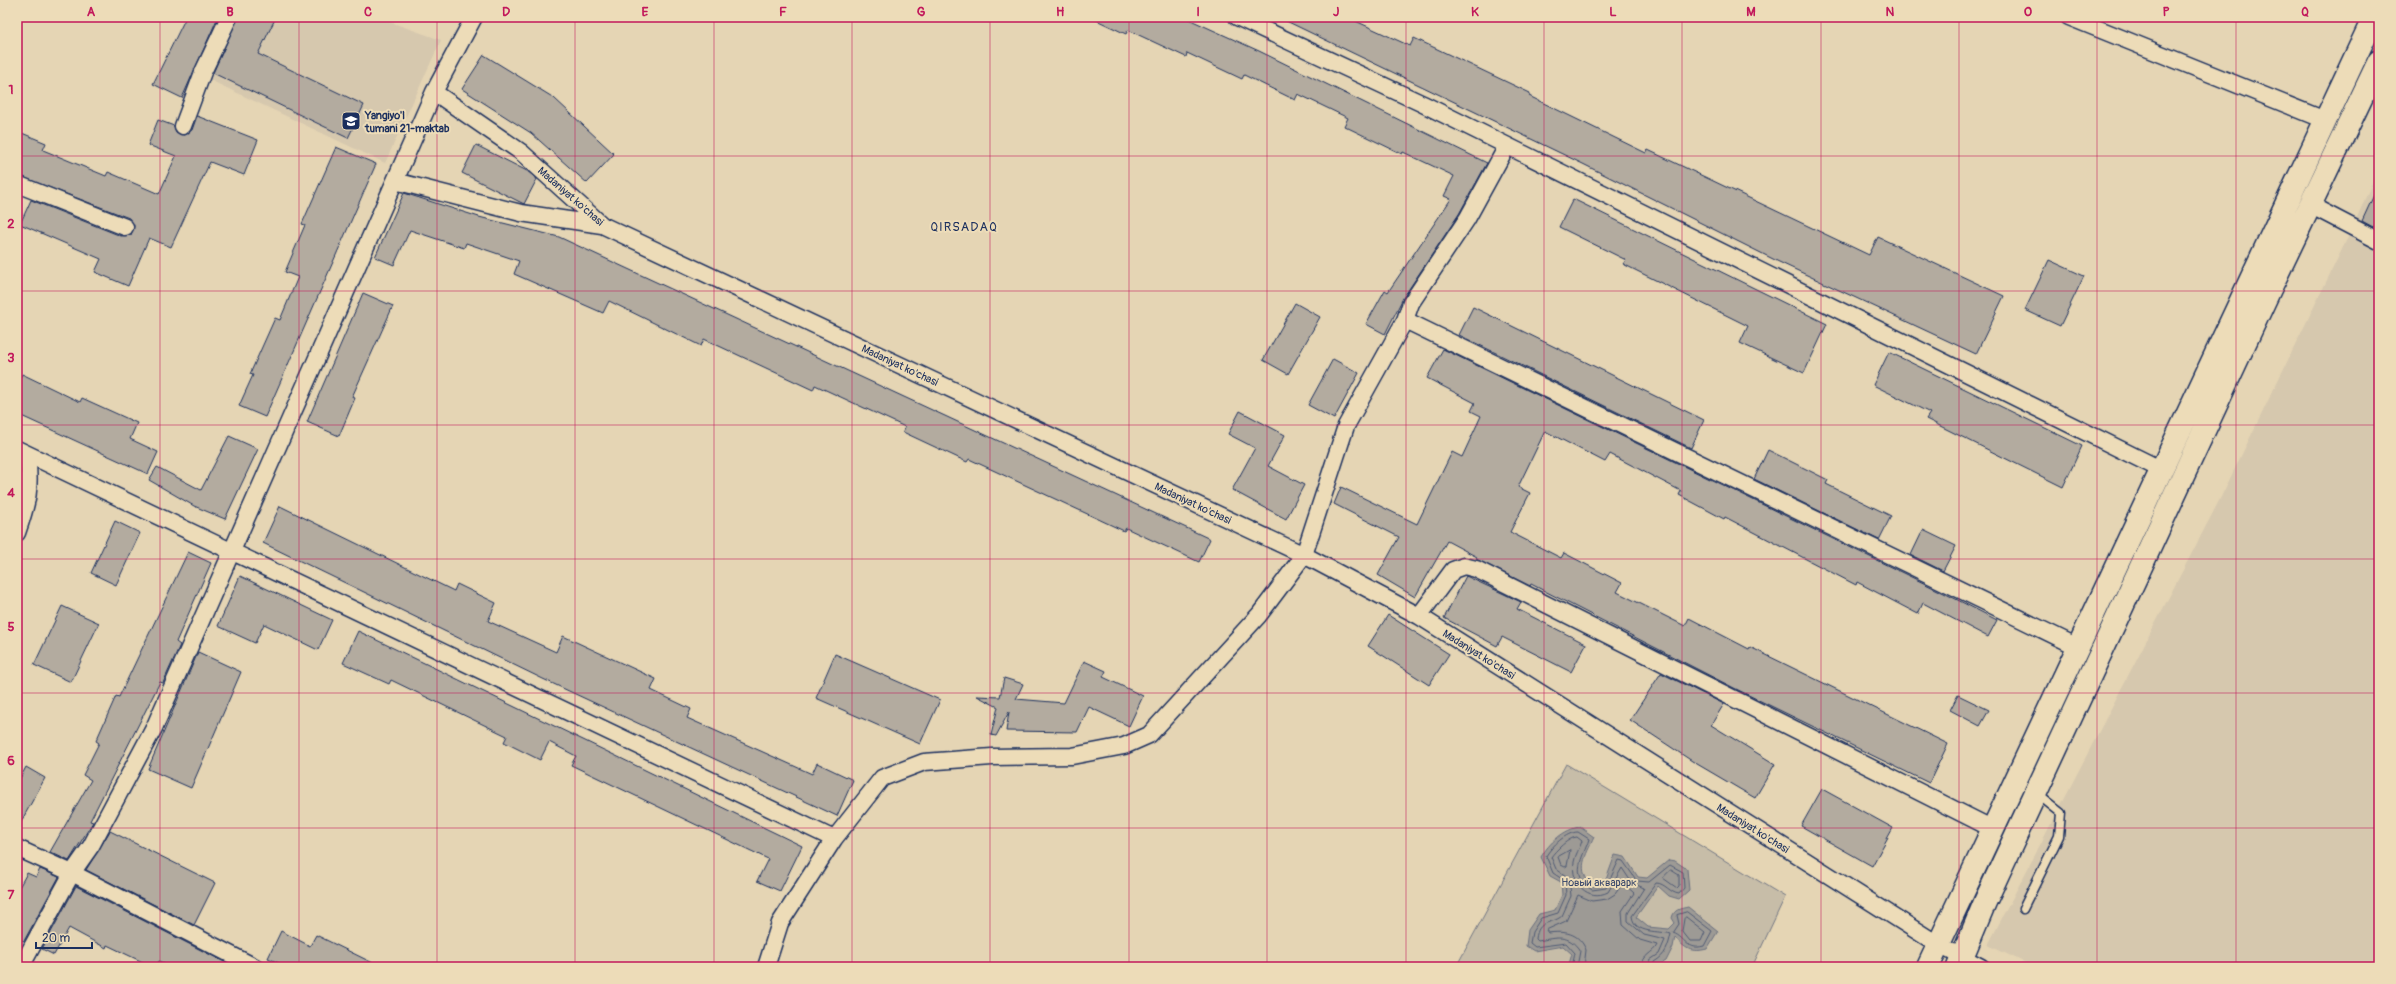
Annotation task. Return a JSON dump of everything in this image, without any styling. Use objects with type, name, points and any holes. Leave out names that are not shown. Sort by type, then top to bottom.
[{"type":"main road","points":[[1928,967],[2160,469],[2374,17]]},
{"type":"main road","points":[[1967,964],[2036,792],[2310,205],[2377,71]]},
{"type":"street","points":[[182,126],[203,72],[229,17]]},
{"type":"street","points":[[21,967],[72,873],[90,846],[154,728],[434,92],[474,17]]},
{"type":"street","points":[[1237,17],[1507,146],[2160,469]]},
{"type":"street","points":[[2069,17],[2325,120]]},
{"type":"street","name":"Madaniyat ko'chasi","points":[[434,92],[521,152],[602,225],[1304,555],[1419,616],[1967,964]]},
{"type":"street","points":[[766,967],[780,923],[834,839],[882,778],[924,762],[992,757],[1072,756],[1124,746],[1149,735],[1259,616],[1304,555],[1346,426],[1405,320],[1411,303],[1467,219],[1507,146]]},
{"type":"street","points":[[395,181],[521,213],[602,225]]},
{"type":"street","points":[[17,184],[125,227]]},
{"type":"street","points":[[2310,205],[2379,241]]},
{"type":"street","points":[[1405,320],[2078,647]]},
{"type":"street","points":[[22,452],[834,839]]},
{"type":"street","points":[[17,533],[28,501],[31,483],[22,452]]},
{"type":"street","points":[[1419,616],[1454,570],[1464,566],[1476,569],[1993,829]]},
{"type":"street","points":[[17,848],[72,873],[255,967]]},
{"type":"lane","points":[[2023,909],[2059,836],[2060,813],[2036,792]]},
{"type":"shaded area","name":"Yangiyo'l tumani 21-maktab","points":[[239,17],[376,17],[441,40],[385,163],[210,80]]},
{"type":"shaded area","points":[[2379,167],[2379,967],[2034,967],[1988,945],[2221,497],[2351,231]]},
{"type":"green space","name":"Новый акварарк","points":[[1566,764],[1785,897],[1752,967],[1456,967]]},
{"type":"water","points":[[1580,827],[1594,837],[1585,856],[1583,868],[1584,874],[1593,887],[1604,885],[1615,855],[1625,857],[1638,877],[1647,878],[1669,860],[1675,861],[1687,869],[1689,890],[1679,899],[1669,896],[1658,886],[1636,917],[1648,927],[1669,929],[1675,923],[1672,918],[1674,913],[1688,907],[1718,931],[1707,949],[1689,949],[1675,937],[1673,947],[1666,961],[1656,967],[1568,967],[1572,954],[1563,946],[1534,951],[1526,946],[1528,930],[1539,914],[1555,910],[1562,895],[1561,882],[1550,876],[1541,857],[1548,847],[1563,834],[1574,828]]},
{"type":"building","points":[[186,17],[218,17],[182,98],[153,84]]},
{"type":"building","points":[[238,17],[276,17],[258,54],[364,105],[348,138],[213,73]]},
{"type":"building","points":[[1090,17],[1184,17],[1259,51],[1487,163],[1459,214],[1403,298],[1385,334],[1366,324],[1385,290],[1388,292],[1451,199],[1444,196],[1454,176],[1403,152],[1402,154],[1344,126],[1348,118],[1298,94],[1295,100],[1244,75],[1242,79],[1187,53],[1186,57],[1128,30],[1126,34]]},
{"type":"building","points":[[1278,17],[1347,17],[1410,46],[1414,38],[1530,93],[1529,96],[1646,153],[1648,150],[1869,255],[1878,237],[2004,296],[1976,354],[1779,262],[1583,164]]},
{"type":"building","points":[[484,55],[554,98],[614,154],[587,183],[531,133],[462,89]]},
{"type":"building","points":[[197,116],[258,140],[244,175],[210,162],[171,247],[149,238],[128,286],[95,272],[101,259],[20,224],[31,200],[121,236],[131,235],[134,226],[129,218],[17,175],[17,131],[46,143],[43,150],[106,176],[108,172],[159,194],[176,156],[148,145],[158,120],[174,126],[176,132],[184,135],[192,130]]},
{"type":"building","points":[[476,145],[527,171],[537,179],[524,204],[462,173]]},
{"type":"building","points":[[336,147],[376,164],[265,417],[239,406],[253,375],[250,374],[275,318],[280,320],[298,277],[285,272],[305,225],[302,224]]},
{"type":"building","points":[[2379,184],[2379,222],[2373,227],[2362,221]]},
{"type":"building","points":[[404,193],[479,217],[559,237],[1210,539],[1199,562],[1126,528],[1124,531],[969,459],[967,462],[903,432],[905,427],[815,385],[813,390],[704,339],[701,346],[609,301],[603,313],[514,274],[519,261],[466,243],[464,248],[410,230],[394,265],[375,257]]},
{"type":"building","points":[[1573,199],[1827,324],[1804,373],[1740,343],[1748,326],[1623,264],[1626,260],[1559,227]]},
{"type":"building","points":[[2049,260],[2084,276],[2060,326],[2025,310]]},
{"type":"building","points":[[363,293],[393,306],[352,397],[355,398],[339,436],[307,422]]},
{"type":"building","points":[[1295,303],[1320,317],[1288,374],[1263,360]]},
{"type":"building","points":[[1473,307],[1704,420],[1691,448],[1459,335]]},
{"type":"building","points":[[1443,349],[1997,620],[1988,637],[1923,603],[1918,614],[1857,582],[1856,585],[1725,517],[1724,519],[1679,495],[1681,491],[1610,454],[1605,462],[1545,431],[1518,487],[1530,493],[1510,532],[1561,558],[1564,553],[1622,583],[1617,592],[1685,626],[1689,618],[1749,649],[1750,647],[1948,744],[1929,783],[1734,688],[1531,584],[1530,586],[1476,559],[1477,557],[1447,541],[1415,597],[1378,575],[1399,537],[1334,504],[1341,487],[1417,524],[1452,452],[1462,457],[1481,416],[1471,411],[1475,403],[1427,378]]},
{"type":"building","points":[[1889,352],[2082,446],[2063,487],[1926,419],[1930,413],[1873,385]]},
{"type":"building","points":[[1333,359],[1359,373],[1334,419],[1308,405]]},
{"type":"building","points":[[22,374],[80,402],[82,398],[137,423],[130,439],[158,452],[148,474],[17,414],[17,384]]},
{"type":"building","points":[[1240,411],[1285,435],[1268,466],[1304,485],[1286,519],[1232,490],[1255,448],[1228,434]]},
{"type":"building","points":[[229,436],[258,449],[225,519],[194,506],[149,480],[157,467],[201,490]]},
{"type":"building","points":[[1768,450],[1828,480],[1826,484],[1891,516],[1879,540],[1754,479]]},
{"type":"building","points":[[280,506],[454,591],[457,584],[496,603],[488,621],[556,652],[563,636],[656,679],[651,690],[691,709],[687,718],[812,774],[817,763],[853,780],[837,816],[543,679],[263,543]]},
{"type":"building","points":[[115,521],[140,533],[116,585],[91,573]]},
{"type":"building","points":[[1923,530],[1956,546],[1943,571],[1911,555]]},
{"type":"building","points":[[188,552],[211,563],[176,642],[180,645],[163,683],[160,682],[90,821],[93,822],[69,861],[50,852],[91,780],[83,775],[99,743],[96,741],[116,696],[119,697]]},
{"type":"building","points":[[240,576],[332,620],[318,650],[264,624],[255,643],[218,626]]},
{"type":"building","points":[[1466,576],[1521,602],[1517,609],[1586,644],[1571,672],[1502,637],[1497,646],[1444,618]]},
{"type":"building","points":[[62,606],[99,623],[71,682],[34,665]]},
{"type":"building","points":[[1388,615],[1449,654],[1429,685],[1368,646]]},
{"type":"building","points":[[358,631],[802,846],[780,891],[757,881],[768,859],[571,765],[576,756],[549,742],[540,760],[504,742],[507,736],[391,680],[389,684],[343,663]]},
{"type":"building","points":[[198,652],[241,672],[191,788],[148,769]]},
{"type":"building","points":[[835,654],[940,700],[920,744],[816,698]]},
{"type":"building","points":[[1084,661],[1106,671],[1103,677],[1143,696],[1129,726],[1089,707],[1077,732],[1006,731],[1009,712],[996,736],[991,735],[998,707],[977,696],[1000,697],[1004,678],[1023,684],[1016,699],[1064,703]]},
{"type":"building","points":[[1661,673],[1724,704],[1711,725],[1775,764],[1755,798],[1692,761],[1630,720]]},
{"type":"building","points":[[1958,695],[1989,710],[1980,726],[1950,710]]},
{"type":"building","points":[[26,767],[45,778],[17,829],[17,784]]},
{"type":"building","points":[[1822,789],[1893,828],[1872,866],[1801,826]]},
{"type":"building","points":[[110,831],[215,883],[194,925],[86,870]]},
{"type":"building","points":[[40,869],[59,877],[24,941],[17,938],[17,891],[27,873],[36,877]]},
{"type":"building","points":[[76,886],[234,967],[170,967],[159,961],[156,967],[153,967],[107,945],[106,948],[69,928],[54,955],[42,949]]},
{"type":"building","points":[[281,931],[310,946],[316,935],[381,967],[287,967],[268,958]]},
{"type":"place","name":"Yangiyo'l tumani 21-maktab","points":[[351,121]]},
{"type":"district","name":"QIRSADAQ","points":[[964,226]]}]
